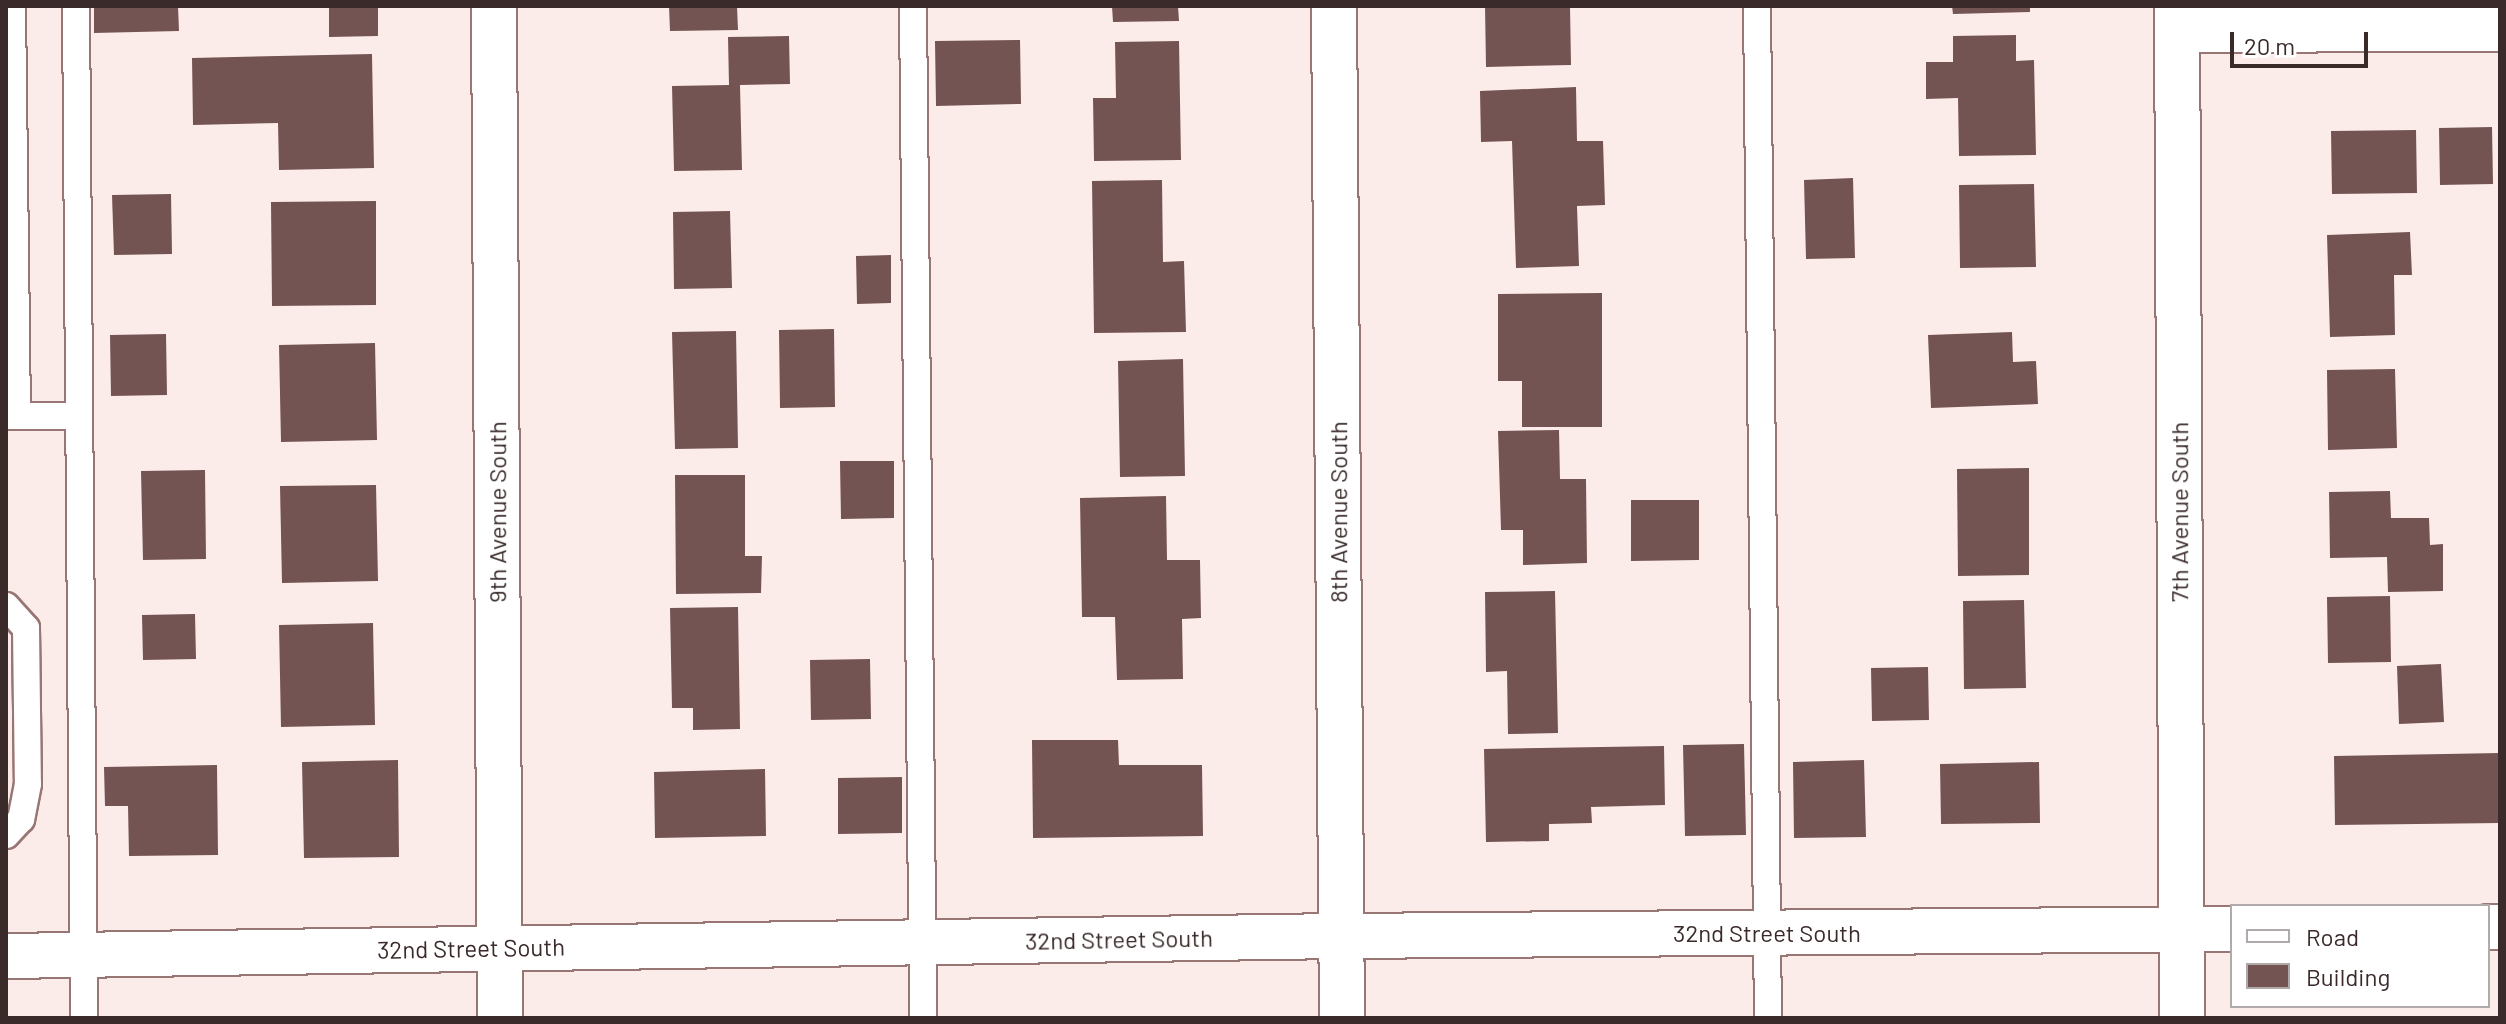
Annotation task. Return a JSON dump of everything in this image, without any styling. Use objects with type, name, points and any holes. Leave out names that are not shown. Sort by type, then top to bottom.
[{"type":"street","name":"9th Avenue South","points":[[494,6],[500,1018]]},
{"type":"street","name":"8th Avenue South","points":[[1334,6],[1342,1018]]},
{"type":"street","points":[[2177,18],[2500,29]]},
{"type":"street","name":"7th Avenue South","points":[[2177,18],[2182,1018]]},
{"type":"street","name":"32nd Street South","points":[[6,956],[1341,936],[2230,929]]},
{"type":"lane","points":[[12,6],[11,416],[79,416]]},
{"type":"lane","points":[[76,6],[84,1018]]},
{"type":"lane","points":[[913,6],[923,1018]]},
{"type":"lane","points":[[1757,6],[1768,1018]]},
{"type":"lane","points":[[6,606],[26,628],[28,784],[21,819],[6,835]]},
{"type":"building","points":[[94,6],[178,6],[179,31],[94,33]]},
{"type":"building","points":[[329,6],[378,6],[378,36],[329,37]]},
{"type":"building","points":[[669,6],[737,6],[738,30],[670,31]]},
{"type":"building","points":[[1112,6],[1178,6],[1179,21],[1113,22]]},
{"type":"building","points":[[1485,6],[1570,6],[1571,65],[1486,67]]},
{"type":"building","points":[[1952,6],[2030,6],[2030,12],[1953,14]]},
{"type":"building","points":[[2016,35],[2016,61],[2034,60],[2036,155],[1959,156],[1958,98],[1926,99],[1926,62],[1953,62],[1953,36]]},
{"type":"building","points":[[789,36],[790,84],[740,85],[742,170],[674,171],[672,86],[729,85],[728,37]]},
{"type":"building","points":[[1020,40],[1021,104],[936,106],[935,41]]},
{"type":"building","points":[[1179,41],[1181,160],[1094,161],[1093,98],[1116,98],[1115,42]]},
{"type":"building","points":[[372,54],[374,168],[279,170],[278,123],[193,125],[192,58]]},
{"type":"building","points":[[1576,87],[1577,141],[1603,141],[1605,205],[1577,206],[1579,266],[1516,268],[1512,141],[1481,142],[1480,91]]},
{"type":"building","points":[[2492,127],[2493,184],[2440,185],[2439,128]]},
{"type":"building","points":[[2416,130],[2417,193],[2332,194],[2331,131]]},
{"type":"building","points":[[1853,178],[1855,258],[1806,259],[1804,180]]},
{"type":"building","points":[[1162,180],[1163,262],[1184,261],[1186,332],[1094,333],[1092,181]]},
{"type":"building","points":[[2034,184],[2036,267],[1960,268],[1959,185]]},
{"type":"building","points":[[171,194],[172,254],[114,255],[112,195]]},
{"type":"building","points":[[376,201],[376,305],[272,306],[271,202]]},
{"type":"building","points":[[730,211],[732,288],[674,289],[673,212]]},
{"type":"building","points":[[2410,232],[2412,275],[2394,275],[2395,335],[2330,337],[2327,235]]},
{"type":"building","points":[[891,255],[891,303],[857,304],[856,256]]},
{"type":"building","points":[[1602,293],[1602,427],[1522,427],[1522,381],[1498,381],[1498,294]]},
{"type":"building","points":[[834,329],[835,407],[780,408],[779,330]]},
{"type":"building","points":[[736,331],[738,448],[675,449],[672,332]]},
{"type":"building","points":[[2012,332],[2013,362],[2036,361],[2038,404],[1931,408],[1928,335]]},
{"type":"building","points":[[166,334],[167,395],[111,396],[110,335]]},
{"type":"building","points":[[375,343],[377,440],[281,442],[279,345]]},
{"type":"building","points":[[1183,359],[1185,476],[1120,477],[1118,361]]},
{"type":"building","points":[[2395,369],[2397,448],[2328,450],[2327,370]]},
{"type":"building","points":[[1559,430],[1560,479],[1586,479],[1587,563],[1523,565],[1523,530],[1501,530],[1498,431]]},
{"type":"building","points":[[840,461],[894,461],[894,518],[841,519]]},
{"type":"building","points":[[2029,468],[2029,575],[1958,576],[1957,469]]},
{"type":"building","points":[[205,470],[206,559],[143,560],[141,471]]},
{"type":"building","points":[[675,475],[745,475],[745,556],[762,556],[761,593],[676,594]]},
{"type":"building","points":[[376,485],[378,581],[282,583],[280,486]]},
{"type":"building","points":[[2390,491],[2391,518],[2429,518],[2430,545],[2443,544],[2443,591],[2388,592],[2387,557],[2330,558],[2329,492]]},
{"type":"building","points":[[1166,496],[1167,560],[1200,560],[1201,618],[1182,619],[1183,679],[1117,680],[1115,617],[1082,617],[1080,498]]},
{"type":"building","points":[[1631,500],[1699,500],[1699,560],[1631,561]]},
{"type":"building","points":[[1555,591],[1558,733],[1508,734],[1507,671],[1486,672],[1485,592]]},
{"type":"building","points":[[2390,596],[2391,662],[2328,663],[2327,597]]},
{"type":"building","points":[[2024,600],[2026,688],[1964,689],[1963,601]]},
{"type":"building","points":[[738,607],[740,729],[693,730],[693,708],[672,708],[670,608]]},
{"type":"building","points":[[195,614],[196,659],[143,660],[142,615]]},
{"type":"building","points":[[373,623],[375,725],[281,727],[279,625]]},
{"type":"building","points":[[870,659],[871,719],[811,720],[810,660]]},
{"type":"building","points":[[2441,664],[2444,722],[2399,724],[2397,666]]},
{"type":"building","points":[[1928,667],[1929,720],[1872,721],[1871,668]]},
{"type":"building","points":[[1032,740],[1118,740],[1119,765],[1202,765],[1203,836],[1033,838]]},
{"type":"building","points":[[1744,744],[1746,835],[1685,836],[1683,745]]},
{"type":"building","points":[[1664,746],[1665,805],[1591,807],[1592,823],[1549,824],[1549,841],[1486,842],[1484,749]]},
{"type":"building","points":[[2500,753],[2500,823],[2335,825],[2334,756]]},
{"type":"building","points":[[398,760],[399,857],[304,858],[302,762]]},
{"type":"building","points":[[1864,760],[1866,837],[1794,838],[1793,762]]},
{"type":"building","points":[[2039,762],[2040,823],[1941,824],[1940,764]]},
{"type":"building","points":[[217,765],[218,855],[129,856],[128,806],[105,806],[104,767]]},
{"type":"building","points":[[765,769],[766,836],[655,838],[654,772]]},
{"type":"building","points":[[902,777],[902,833],[838,834],[838,778]]}]
